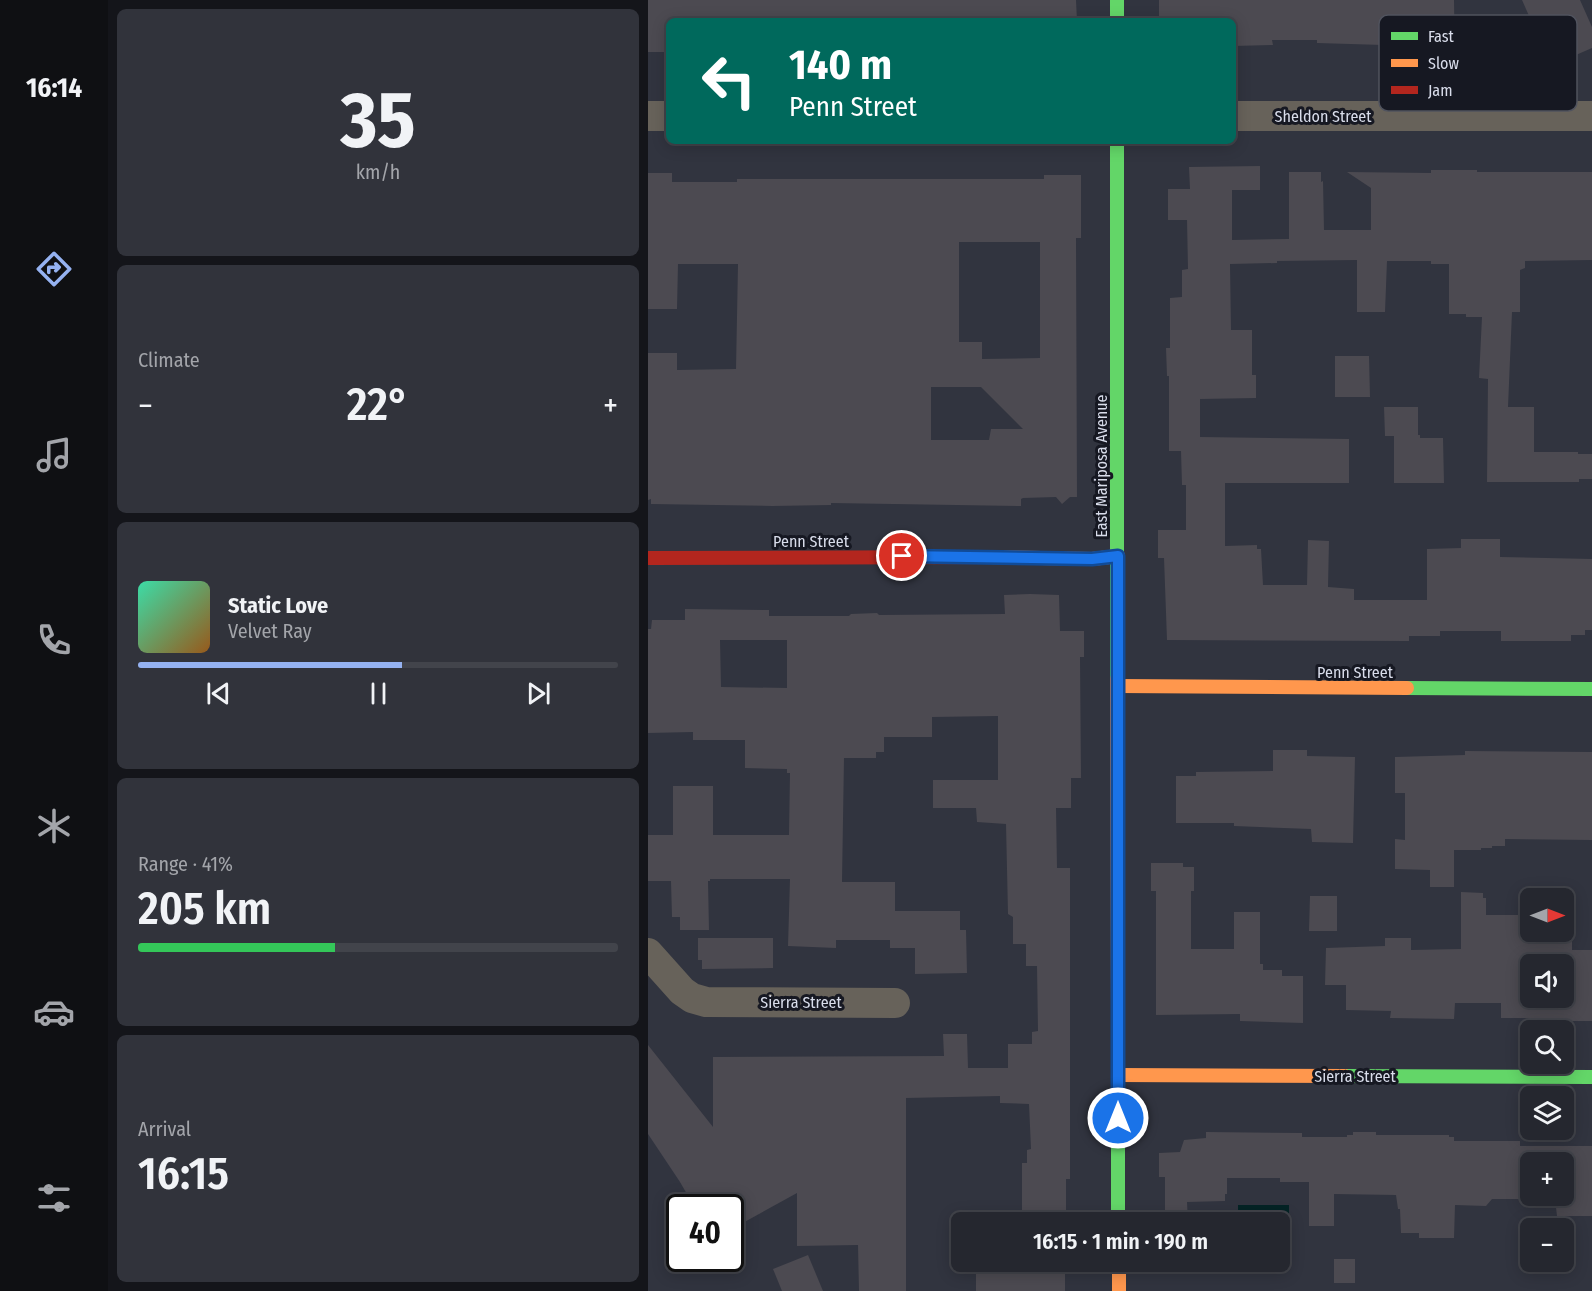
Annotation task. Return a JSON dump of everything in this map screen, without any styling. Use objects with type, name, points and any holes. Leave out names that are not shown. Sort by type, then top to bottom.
[{"type":"street","points":[[1117,0],[1117,18]]},
{"type":"street","points":[[648,116],[666,116]]},
{"type":"street","name":"Sheldon Street","points":[[1236,116],[1592,116]]},
{"type":"street","name":"East Mariposa Avenue","points":[[1118,144],[1119,1212]]},
{"type":"street","name":"Penn Street","points":[[648,558],[925,556],[1092,559],[1118,556]]},
{"type":"street","name":"Penn Street","points":[[1118,686],[1592,689]]},
{"type":"street","name":"Sierra Street","points":[[648,953],[682,991],[692,998],[706,1002],[896,1003]]},
{"type":"street","name":"Sierra Street","points":[[1118,1076],[1592,1077]]},
{"type":"street","points":[[1119,1272],[1119,1291]]},
{"type":"shaded area","points":[[1238,1205],[1289,1205],[1289,1212],[1238,1212]]},
{"type":"building","points":[[648,0],[1076,0],[1077,18],[666,18],[666,52],[648,52]]},
{"type":"building","points":[[1159,0],[1454,0],[1454,15],[1379,15],[1379,45],[1317,43],[1317,40],[1272,40],[1273,45],[1236,46],[1236,18],[1159,18]]},
{"type":"building","points":[[1522,0],[1580,0],[1592,27],[1592,48],[1577,55],[1577,15],[1529,15]]},
{"type":"building","points":[[1260,166],[1260,190],[1232,190],[1232,240],[1289,239],[1289,172],[1321,172],[1324,230],[1371,230],[1371,188],[1347,172],[1431,173],[1431,170],[1477,170],[1477,172],[1592,172],[1592,260],[1525,261],[1525,268],[1520,270],[1520,312],[1512,312],[1508,407],[1534,407],[1534,452],[1592,454],[1592,479],[1579,479],[1579,482],[1487,482],[1488,379],[1479,378],[1482,317],[1449,314],[1449,264],[1431,264],[1431,261],[1387,261],[1385,312],[1357,312],[1357,260],[1230,264],[1231,330],[1252,330],[1252,375],[1256,375],[1256,398],[1200,399],[1200,437],[1349,439],[1349,483],[1225,483],[1225,546],[1257,545],[1257,549],[1261,549],[1263,585],[1307,585],[1308,540],[1329,541],[1328,587],[1354,589],[1354,600],[1427,600],[1427,549],[1461,548],[1461,539],[1500,539],[1500,557],[1592,559],[1592,630],[1585,630],[1585,635],[1571,635],[1571,641],[1501,641],[1501,631],[1440,631],[1440,636],[1409,636],[1409,641],[1167,640],[1164,558],[1158,558],[1158,530],[1186,530],[1186,485],[1182,485],[1181,451],[1169,451],[1169,376],[1167,376],[1166,348],[1170,348],[1170,298],[1182,297],[1182,270],[1188,269],[1187,220],[1168,220],[1168,189],[1190,189],[1189,167]]},
{"type":"building","points":[[648,173],[672,173],[672,182],[737,182],[737,179],[1044,179],[1044,175],[1081,175],[1081,238],[1076,238],[1077,497],[1070,497],[1062,504],[1056,497],[1023,498],[1021,506],[831,503],[831,505],[772,506],[651,504],[651,499],[648,500],[648,353],[677,353],[677,370],[736,369],[738,264],[678,264],[677,309],[648,309]],"holes":[[[959,242],[1040,242],[1040,358],[982,359],[982,342],[959,342]],[[931,387],[981,387],[1023,429],[991,429],[989,440],[931,440]]]},
{"type":"building","points":[[1335,356],[1369,356],[1370,397],[1335,397]]},
{"type":"building","points":[[1384,407],[1418,407],[1418,435],[1420,438],[1443,438],[1444,483],[1394,483],[1394,436],[1385,436]]},
{"type":"building","points":[[1004,595],[1059,595],[1060,631],[1084,631],[1084,657],[1080,657],[1081,778],[1071,778],[1071,808],[1056,808],[1057,868],[1070,868],[1070,1179],[1066,1179],[1066,1212],[1022,1212],[1022,1163],[1027,1163],[1027,1150],[1031,1149],[1029,1104],[1000,1103],[1000,1096],[906,1098],[906,1291],[859,1291],[858,1245],[797,1246],[797,1193],[744,1222],[744,1194],[687,1194],[648,1134],[648,1045],[713,1127],[713,1057],[944,1056],[943,1034],[967,1034],[968,1068],[1008,1068],[1008,1044],[1032,1044],[1032,1032],[1038,1031],[1037,966],[1026,966],[1026,944],[1013,944],[1013,917],[1008,914],[1006,824],[977,822],[976,808],[933,808],[933,780],[998,780],[998,716],[932,717],[932,737],[884,737],[884,752],[876,752],[876,758],[844,758],[842,882],[895,882],[895,911],[960,911],[960,930],[966,930],[967,973],[915,974],[915,948],[890,948],[890,940],[836,940],[836,948],[788,946],[790,879],[710,879],[708,881],[709,930],[680,930],[680,917],[672,917],[671,881],[648,881],[648,835],[673,835],[673,786],[713,786],[713,835],[789,835],[790,773],[787,773],[787,769],[745,768],[745,740],[693,740],[693,732],[648,733],[648,629],[651,629],[652,620],[685,620],[685,609],[769,610],[769,616],[849,616],[877,613],[879,615],[1005,614]],"holes":[[[720,640],[787,640],[787,688],[721,687]]]},
{"type":"building","points":[[1273,750],[1307,750],[1307,756],[1355,757],[1353,843],[1312,842],[1311,829],[1234,826],[1234,823],[1176,823],[1176,776],[1196,776],[1196,772],[1273,771]]},
{"type":"building","points":[[1465,751],[1592,752],[1592,840],[1505,839],[1505,846],[1492,846],[1492,848],[1481,848],[1481,850],[1454,850],[1454,887],[1430,887],[1430,870],[1395,869],[1395,839],[1405,840],[1405,793],[1395,793],[1395,757],[1465,755]]},
{"type":"building","points":[[1151,863],[1183,863],[1183,867],[1194,867],[1194,891],[1191,891],[1191,949],[1234,949],[1234,912],[1260,912],[1260,964],[1263,964],[1263,970],[1282,970],[1282,976],[1303,976],[1303,1023],[1240,1021],[1240,1014],[1156,1015],[1156,891],[1151,891]]},
{"type":"building","points":[[1461,892],[1483,893],[1483,898],[1486,898],[1486,915],[1520,915],[1520,942],[1572,942],[1572,950],[1592,950],[1592,1021],[1501,1018],[1501,1003],[1455,1003],[1454,1019],[1390,1018],[1391,1011],[1346,1010],[1346,985],[1325,985],[1326,948],[1385,946],[1385,938],[1411,938],[1411,950],[1461,949]]},
{"type":"building","points":[[1310,896],[1337,896],[1337,931],[1309,931]]},
{"type":"building","points":[[698,938],[773,938],[773,968],[702,969],[702,960],[698,960]]},
{"type":"building","points":[[1206,1132],[1302,1133],[1302,1137],[1347,1137],[1347,1135],[1353,1135],[1353,1132],[1376,1132],[1376,1135],[1449,1135],[1449,1137],[1454,1137],[1454,1141],[1520,1141],[1520,1146],[1592,1146],[1592,1216],[1557,1216],[1556,1206],[1574,1206],[1574,1152],[1520,1152],[1520,1199],[1492,1199],[1486,1206],[1455,1205],[1454,1238],[1419,1238],[1419,1233],[1401,1233],[1400,1209],[1398,1209],[1396,1195],[1334,1194],[1334,1226],[1309,1226],[1309,1182],[1280,1182],[1280,1178],[1227,1178],[1225,1201],[1187,1202],[1188,1212],[1165,1212],[1165,1177],[1159,1177],[1159,1153],[1180,1152],[1184,1140],[1206,1138]]},
{"type":"building","points":[[808,1255],[823,1291],[782,1291],[773,1269]]},
{"type":"building","points":[[1334,1259],[1355,1259],[1355,1283],[1334,1283]]},
{"type":"building","points":[[976,1272],[1065,1272],[1065,1291],[976,1291]]},
{"type":"traffic: fast","points":[[1117,0],[1117,18]]},
{"type":"traffic: fast","points":[[1117,144],[1117,679]]},
{"type":"traffic: fast","points":[[1407,688],[1592,689]]},
{"type":"traffic: fast","points":[[1118,1011],[1118,1212]]},
{"type":"traffic: fast","points":[[1345,1076],[1592,1077]]},
{"type":"traffic: slow","points":[[990,557],[1092,559],[1118,556]]},
{"type":"traffic: slow","points":[[1117,679],[1118,1011]]},
{"type":"traffic: slow","points":[[1118,686],[1407,688]]},
{"type":"traffic: slow","points":[[1118,1075],[1345,1076]]},
{"type":"traffic: slow","points":[[1119,1272],[1119,1291]]},
{"type":"traffic: jam","points":[[648,558],[990,557]]},
{"type":"route","points":[[902,556],[1092,559],[1118,556],[1118,1118]]}]
